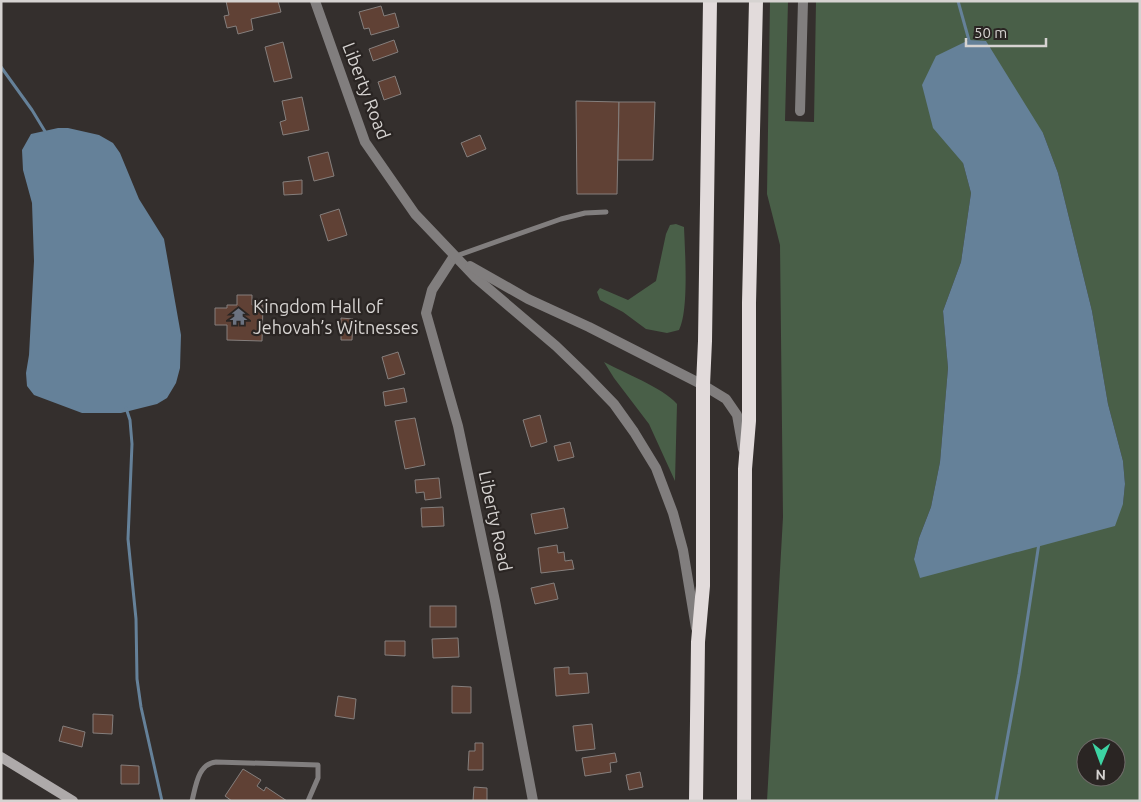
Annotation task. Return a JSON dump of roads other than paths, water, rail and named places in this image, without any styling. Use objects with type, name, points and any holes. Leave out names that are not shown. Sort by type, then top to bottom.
[{"type":"highway","points":[[696,801],[698,642],[703,586],[703,386],[710,1]]},
{"type":"highway","points":[[744,801],[746,469],[749,421],[749,303],[756,1]]},
{"type":"main road","points":[[1,757],[73,801]]},
{"type":"street","name":"Liberty Road","points":[[315,1],[365,142],[415,214],[476,278],[556,346],[614,404],[656,468],[673,513],[683,550],[698,642]]},
{"type":"street","points":[[800,111],[802,1]]},
{"type":"street","name":"Liberty Road","points":[[454,256],[528,299],[589,327],[726,399],[737,415],[746,469]]},
{"type":"street","name":"Liberty Road","points":[[454,256],[432,290],[426,312],[458,426],[495,601],[533,801]]},
{"type":"lane","points":[[454,256],[577,215],[606,212]]},
{"type":"lane","points":[[192,801],[202,770],[209,763],[216,762],[318,765],[318,778],[308,801]]},
{"type":"water","points":[[969,40],[986,41],[1043,133],[1058,173],[1092,311],[1108,404],[1123,461],[1125,484],[1123,504],[1115,526],[920,578],[914,559],[919,538],[931,507],[940,462],[948,368],[943,311],[961,262],[971,193],[963,163],[933,128],[922,85],[936,56]]},
{"type":"water","points":[[58,128],[68,128],[99,135],[113,143],[120,153],[139,199],[164,239],[181,335],[180,368],[176,383],[167,398],[157,404],[121,413],[82,413],[34,395],[27,386],[26,373],[29,355],[34,261],[32,203],[23,170],[22,150],[31,134]]},
{"type":"waterway","points":[[958,1],[970,44]]},
{"type":"waterway","points":[[1,67],[46,133]]},
{"type":"waterway","points":[[126,408],[130,420],[132,444],[128,539],[136,619],[137,679],[141,707],[162,801]]},
{"type":"waterway","points":[[996,801],[1019,674],[1039,543]]},
{"type":"place","name":"Kingdom Hall of Jehovah’s Witnesses","points":[[239,317]]}]
